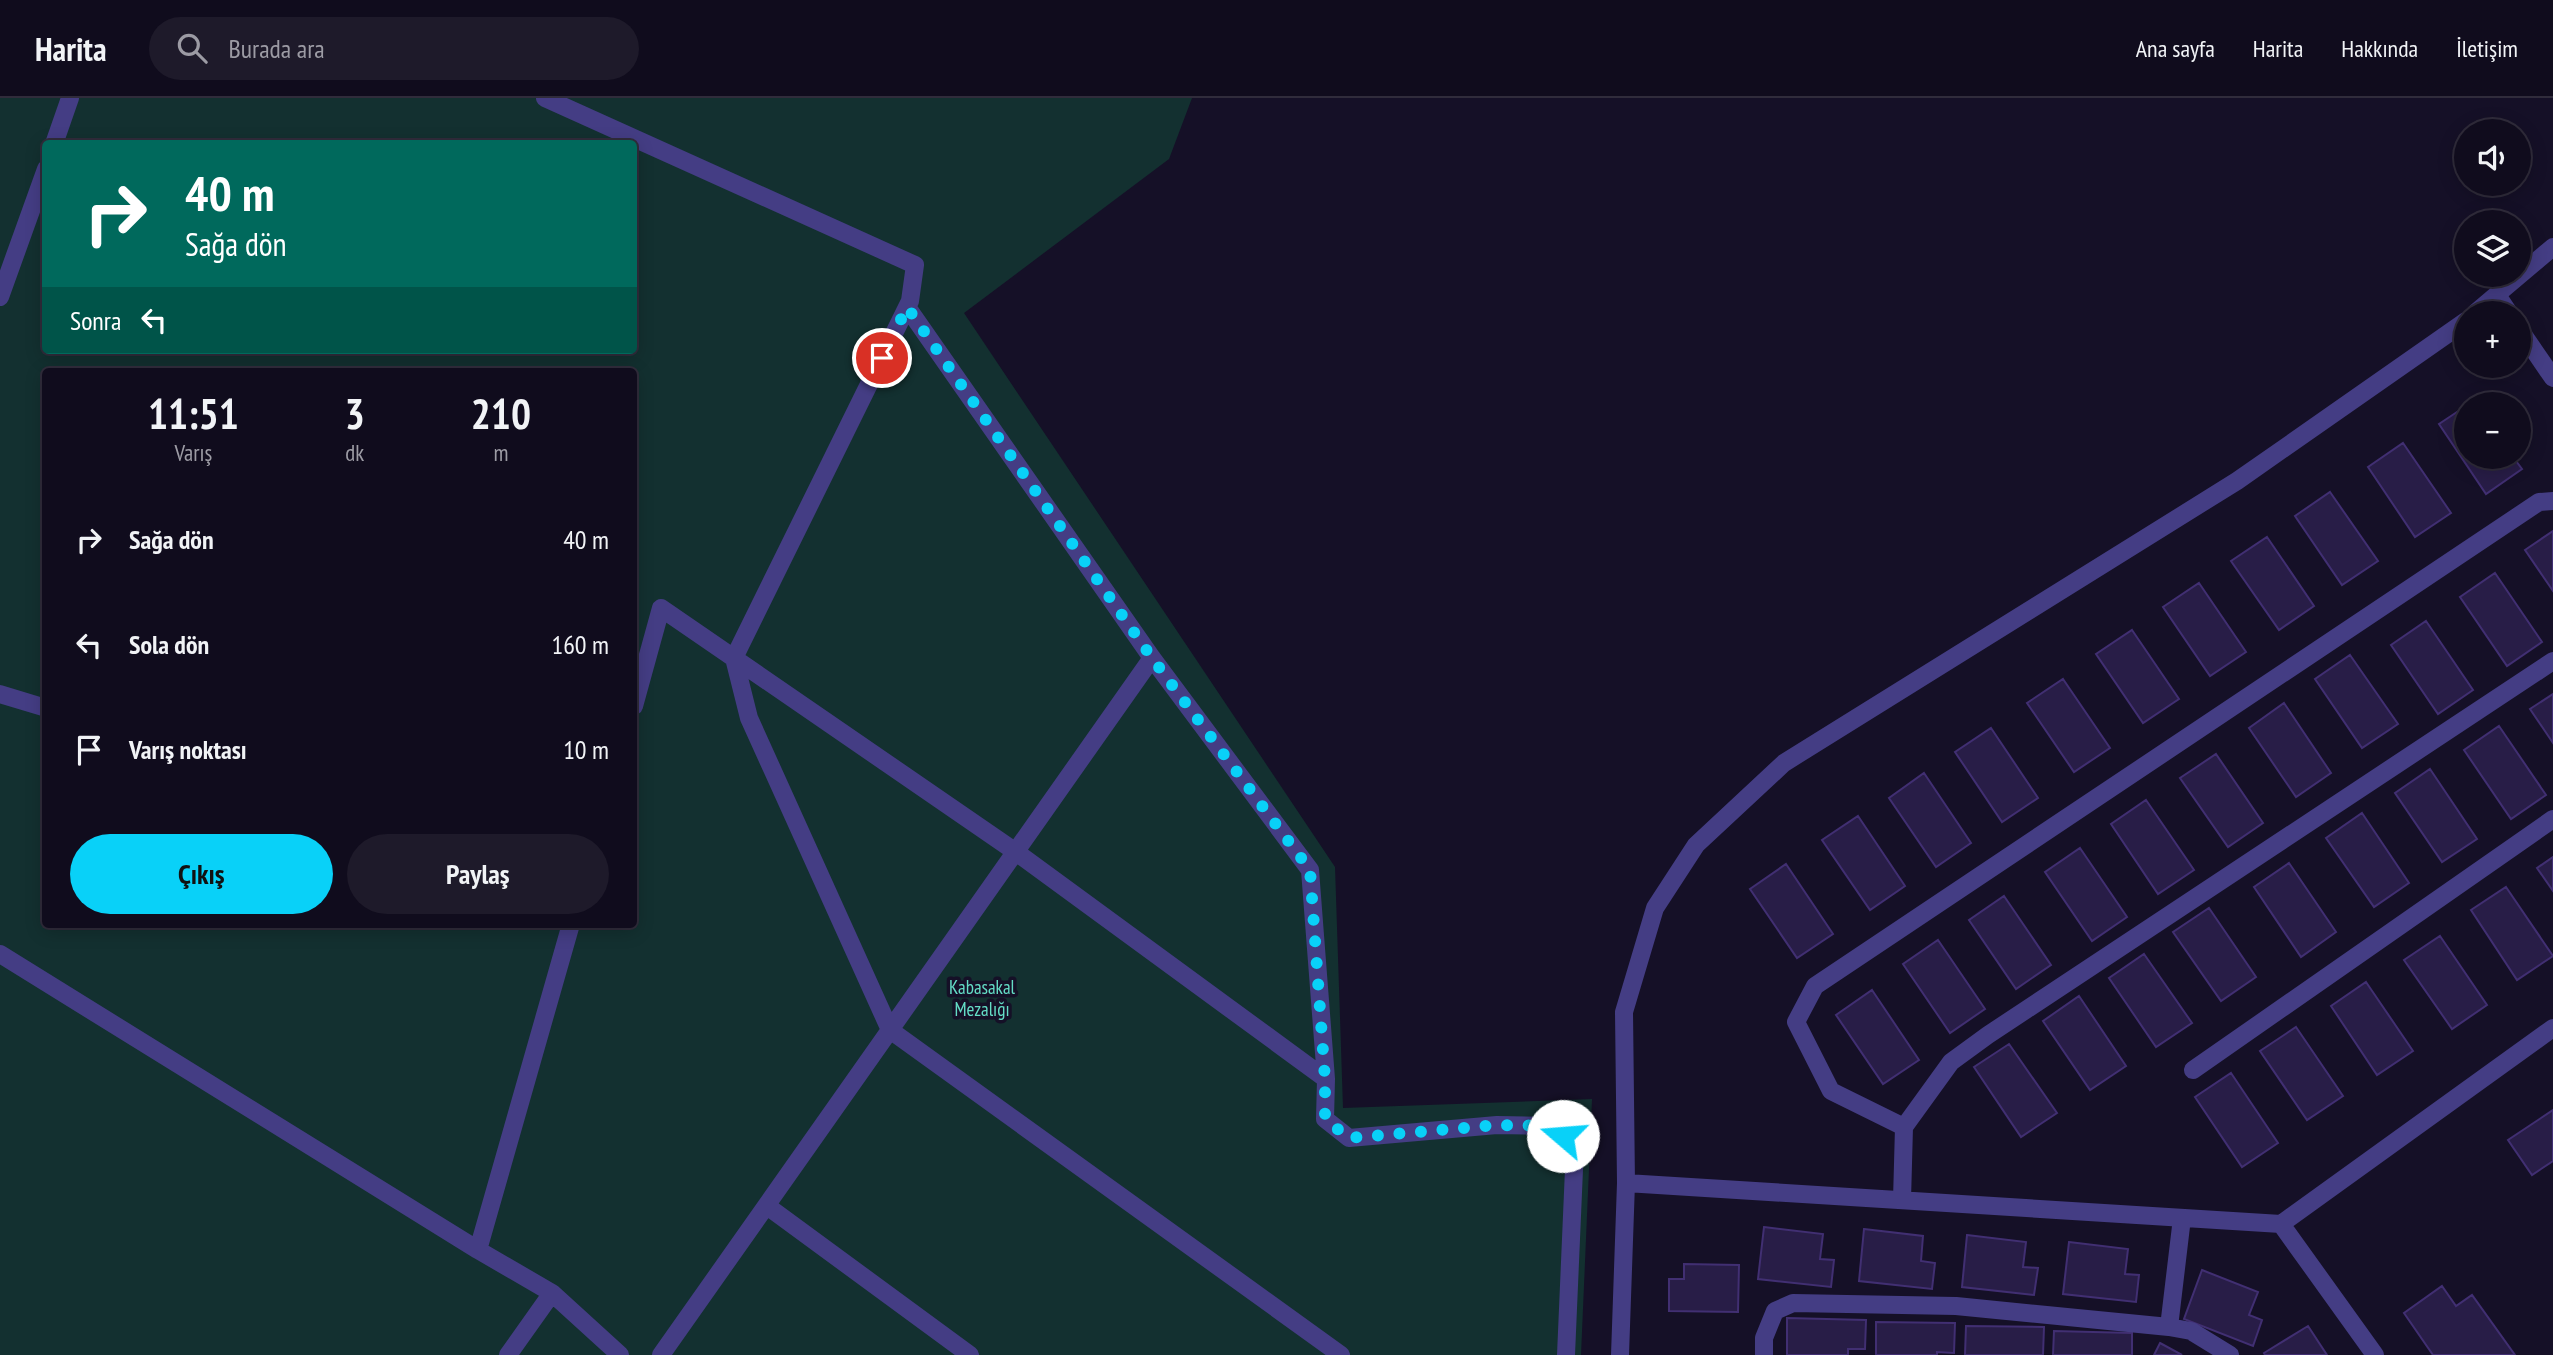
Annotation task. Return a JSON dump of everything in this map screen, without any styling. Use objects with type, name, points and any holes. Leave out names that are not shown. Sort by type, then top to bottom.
[{"type":"street","points":[[55,140],[71,98]]},
{"type":"street","points":[[545,98],[915,265],[907,307],[734,659],[749,718],[890,1030],[1341,1355]]},
{"type":"street","points":[[0,297],[42,180]]},
{"type":"street","points":[[2490,301],[2553,247]]},
{"type":"street","points":[[2497,295],[2501,301]]},
{"type":"street","points":[[907,307],[1152,658],[1310,870],[1325,1079],[1325,1119],[1349,1138],[1497,1125],[1552,1126],[1575,1146],[1566,1355]]},
{"type":"street","points":[[1620,1355],[1626,1183],[1624,1012],[1656,908],[1696,845],[1784,763],[2237,481],[2454,329]]},
{"type":"street","points":[[2531,346],[2553,378]]},
{"type":"street","points":[[1904,1127],[1831,1091],[1796,1022],[1815,986],[2539,502],[2553,501]]},
{"type":"street","points":[[637,695],[661,608],[1016,852],[1325,1079]]},
{"type":"street","points":[[662,1355],[1152,658]]},
{"type":"street","points":[[1902,1200],[1904,1127],[1951,1062],[2553,661]]},
{"type":"street","points":[[0,694],[42,707]]},
{"type":"street","points":[[2193,1070],[2553,819]]},
{"type":"street","points":[[478,1250],[570,928]]},
{"type":"street","points":[[0,954],[552,1293],[620,1355]]},
{"type":"street","points":[[1626,1183],[2281,1224],[2553,1028]]},
{"type":"street","points":[[767,1206],[970,1355]]},
{"type":"street","points":[[2169,1326],[2182,1218]]},
{"type":"street","points":[[2281,1224],[2375,1355]]},
{"type":"street","points":[[509,1355],[552,1293]]},
{"type":"street","points":[[1764,1355],[1764,1338],[1774,1311],[1793,1303],[1955,1306],[2169,1326],[2191,1331],[2230,1355]]},
{"type":"green space","name":"Kabasakal Mezalığı","points":[[0,98],[1192,98],[1169,159],[964,313],[1335,867],[1343,1108],[1592,1099],[1581,1355],[0,1355]]},
{"type":"building","points":[[2454,414],[2454,446],[2439,424]]},
{"type":"building","points":[[2403,443],[2451,513],[2415,537],[2368,467]]},
{"type":"building","points":[[2469,469],[2522,469],[2486,494]]},
{"type":"building","points":[[2330,492],[2378,561],[2342,585],[2295,516]]},
{"type":"building","points":[[2553,531],[2553,591],[2525,550]]},
{"type":"building","points":[[2267,537],[2314,606],[2279,630],[2231,561]]},
{"type":"building","points":[[2495,573],[2542,642],[2507,666],[2460,597]]},
{"type":"building","points":[[2199,583],[2246,652],[2210,676],[2163,607]]},
{"type":"building","points":[[2426,621],[2473,690],[2438,714],[2391,645]]},
{"type":"building","points":[[2132,630],[2179,699],[2143,723],[2096,654]]},
{"type":"building","points":[[2350,655],[2398,724],[2362,748],[2315,679]]},
{"type":"building","points":[[2063,679],[2110,748],[2074,772],[2027,703]]},
{"type":"building","points":[[2553,694],[2553,743],[2530,709]]},
{"type":"building","points":[[2284,703],[2331,773],[2296,797],[2249,728]]},
{"type":"building","points":[[2499,726],[2546,795],[2511,819],[2464,750]]},
{"type":"building","points":[[1991,728],[2038,798],[2002,822],[1955,752]]},
{"type":"building","points":[[2216,754],[2263,823],[2228,847],[2180,778]]},
{"type":"building","points":[[2430,769],[2477,839],[2442,862],[2395,793]]},
{"type":"building","points":[[1924,773],[1971,843],[1936,867],[1889,798]]},
{"type":"building","points":[[2146,800],[2194,870],[2158,894],[2111,824]]},
{"type":"building","points":[[2362,813],[2409,883],[2374,907],[2326,838]]},
{"type":"building","points":[[1858,816],[1905,886],[1870,910],[1822,840]]},
{"type":"building","points":[[2080,848],[2127,917],[2092,941],[2045,872]]},
{"type":"building","points":[[2553,857],[2553,891],[2537,868]]},
{"type":"building","points":[[2289,863],[2336,932],[2301,957],[2254,887]]},
{"type":"building","points":[[1786,864],[1833,934],[1797,958],[1750,889]]},
{"type":"building","points":[[2506,887],[2553,956],[2517,980],[2471,910]]},
{"type":"building","points":[[2004,896],[2051,965],[2016,989],[1969,920]]},
{"type":"building","points":[[2209,908],[2256,977],[2221,1001],[2173,932]]},
{"type":"building","points":[[2440,936],[2487,1005],[2452,1029],[2404,960]]},
{"type":"building","points":[[1938,940],[1985,1009],[1950,1033],[1903,964]]},
{"type":"building","points":[[2144,954],[2192,1023],[2156,1047],[2109,978]]},
{"type":"building","points":[[2366,982],[2413,1051],[2377,1075],[2331,1006]]},
{"type":"building","points":[[1872,990],[1919,1060],[1883,1084],[1836,1015]]},
{"type":"building","points":[[2079,996],[2126,1066],[2090,1090],[2043,1021]]},
{"type":"building","points":[[2296,1027],[2343,1096],[2307,1120],[2260,1051]]},
{"type":"building","points":[[2009,1044],[2057,1113],[2021,1137],[1974,1067]]},
{"type":"building","points":[[2231,1073],[2278,1143],[2242,1167],[2195,1097]]},
{"type":"building","points":[[2553,1110],[2553,1161],[2532,1175],[2508,1140]]},
{"type":"building","points":[[1764,1227],[1823,1234],[1820,1259],[1834,1260],[1831,1287],[1758,1279]]},
{"type":"building","points":[[1864,1229],[1923,1236],[1921,1261],[1935,1263],[1932,1289],[1859,1281]]},
{"type":"building","points":[[1967,1235],[2026,1242],[2023,1267],[2038,1268],[2034,1295],[1962,1287]]},
{"type":"building","points":[[2069,1242],[2128,1249],[2125,1274],[2139,1275],[2136,1302],[2063,1294]]},
{"type":"building","points":[[1684,1264],[1739,1265],[1738,1312],[1669,1311],[1669,1279],[1684,1279]]},
{"type":"building","points":[[2202,1270],[2258,1292],[2249,1315],[2262,1320],[2253,1346],[2184,1319]]},
{"type":"building","points":[[2442,1286],[2456,1306],[2472,1295],[2515,1355],[2433,1355],[2404,1313]]},
{"type":"building","points":[[1787,1318],[1866,1320],[1865,1349],[1848,1349],[1848,1355],[1787,1355]]},
{"type":"building","points":[[1876,1322],[1955,1323],[1954,1353],[1876,1355]]},
{"type":"building","points":[[1966,1326],[2044,1327],[2043,1355],[1965,1355]]},
{"type":"building","points":[[2308,1326],[2327,1355],[2265,1355],[2264,1353]]},
{"type":"building","points":[[2054,1331],[2132,1333],[2132,1355],[2053,1355]]},
{"type":"building","points":[[2160,1343],[2182,1355],[2154,1355]]},
{"type":"route","points":[[882,358],[907,307],[1152,658],[1310,870],[1325,1079],[1325,1119],[1349,1138],[1497,1125],[1552,1126],[1563,1136]]}]
